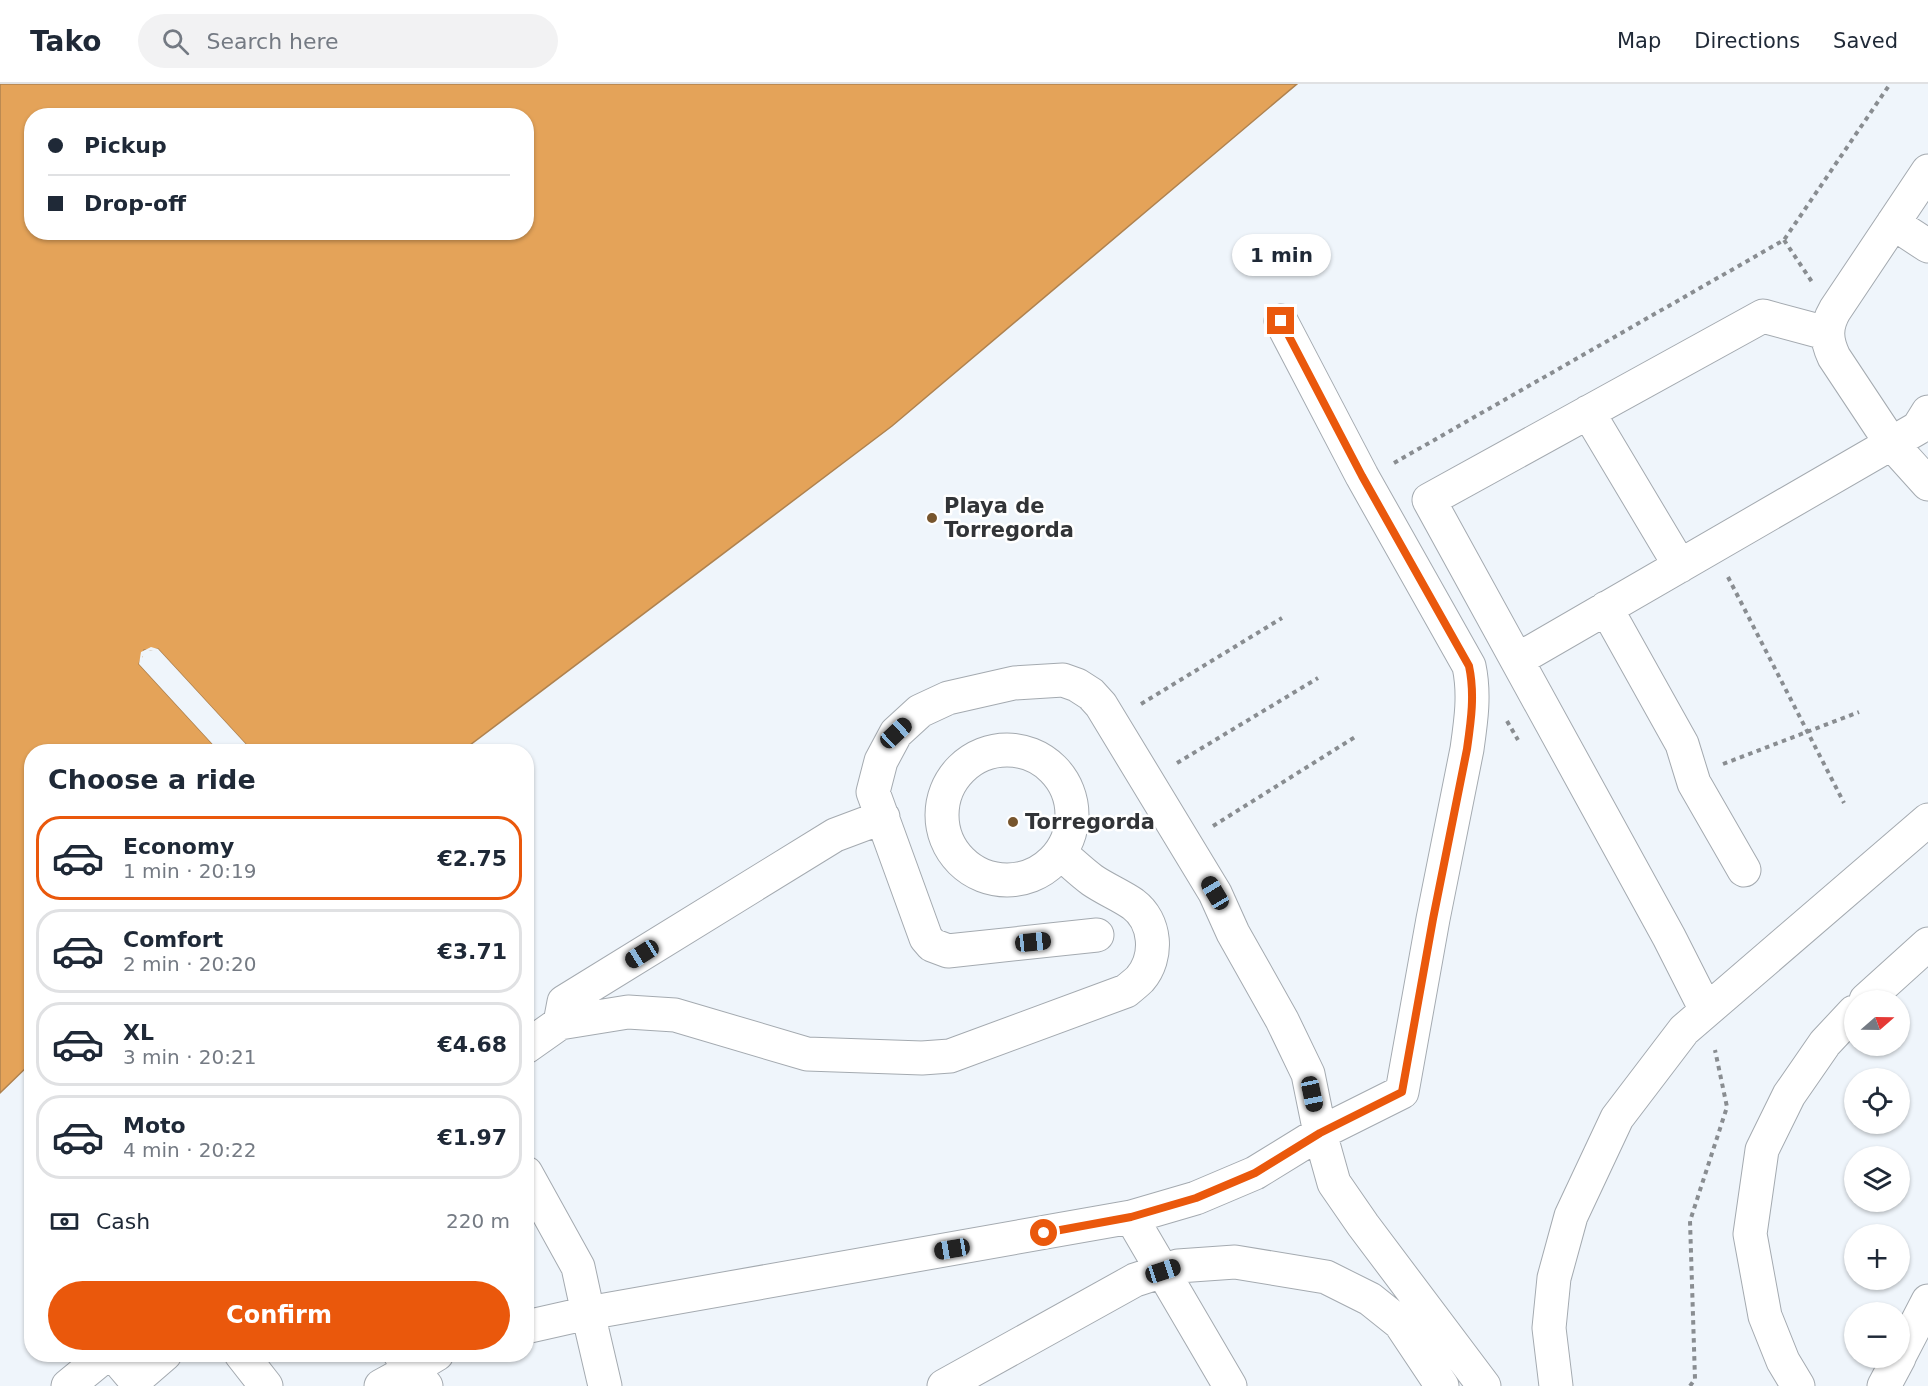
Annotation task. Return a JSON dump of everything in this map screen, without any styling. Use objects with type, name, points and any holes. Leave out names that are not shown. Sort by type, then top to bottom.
[{"type":"main road","points":[[1928,171],[1830,322],[1828,346],[1890,443],[1928,484]]},
{"type":"main road","points":[[1893,223],[1928,246]]},
{"type":"main road","points":[[1706,1010],[1669,937],[1429,500],[1763,316],[1830,322]]},
{"type":"main road","points":[[534,1325],[588,1312],[1131,1217],[1196,1198],[1255,1173],[1320,1133],[1402,1092],[1467,749],[1473,685],[1469,666],[1362,476],[1281,321]]},
{"type":"main road","points":[[1588,412],[1680,566]]},
{"type":"main road","points":[[1517,660],[1918,428],[1928,412]]},
{"type":"main road","points":[[1606,608],[1682,744],[1691,776],[1744,870]]},
{"type":"main road","points":[[1097,935],[948,951],[932,945],[922,930],[873,792],[881,761],[896,733],[920,711],[948,698],[1014,683],[1063,680],[1091,694],[1112,722],[1146,782],[1215,893],[1233,933],[1282,1020],[1308,1074],[1320,1133],[1334,1183],[1484,1386]]},
{"type":"main road","points":[[560,1023],[564,1002],[836,835],[883,817]]},
{"type":"main road","points":[[1556,1386],[1550,1328],[1554,1278],[1570,1215],[1617,1118],[1684,1030],[1928,820]]},
{"type":"main road","points":[[534,1041],[560,1023],[628,1012],[675,1015],[807,1054],[922,1058],[950,1056],[1126,991],[1141,978],[1148,966],[1153,939],[1149,922],[1142,912],[1093,881],[1060,853]]},
{"type":"main road","points":[[1877,990],[1928,944]]},
{"type":"main road","points":[[1798,1386],[1783,1361],[1765,1316],[1750,1234],[1762,1150],[1789,1095],[1825,1043],[1844,1023]]},
{"type":"main road","points":[[534,1188],[578,1268],[605,1386]]},
{"type":"main road","points":[[1131,1217],[1230,1386]]},
{"type":"main road","points":[[944,1386],[1135,1280],[1178,1266],[1235,1262],[1326,1276],[1370,1299],[1400,1323],[1442,1386]]},
{"type":"main road","points":[[1910,1336],[1928,1301]]},
{"type":"main road","points":[[68,1386],[97,1362]]},
{"type":"main road","points":[[120,1362],[135,1380],[156,1362]]},
{"type":"main road","points":[[247,1362],[266,1386]]},
{"type":"main road","points":[[381,1386],[419,1366]]},
{"type":"main road","points":[[1884,1386],[1893,1368]]},
{"type":"path","points":[[1393,464],[1784,240],[1890,84]]},
{"type":"path","points":[[1784,240],[1806,275],[1830,322]]},
{"type":"path","points":[[1713,547],[1844,803]]},
{"type":"path","points":[[1112,722],[1282,618]]},
{"type":"path","points":[[1146,782],[1318,678]]},
{"type":"path","points":[[1691,776],[1859,712]]},
{"type":"path","points":[[1185,844],[1355,737]]},
{"type":"path","points":[[1690,1386],[1695,1379],[1690,1221],[1727,1107],[1706,1010]]},
{"type":"shaded area","points":[[0,84],[1297,84],[892,426],[471,744],[246,744],[158,649],[144,650],[139,664],[213,744],[24,744],[24,1070],[0,1093]]},
{"type":"pier","points":[[151,647],[158,649],[246,744],[240,744],[156,652],[151,650],[146,652],[142,657],[142,662],[216,744],[213,744],[139,664],[141,652]]},
{"type":"place","name":"Playa de Torregorda","points":[[932,518]]},
{"type":"place","name":"Torregorda","points":[[1013,822]]},
{"type":"route","points":[[1044,1233],[1131,1217],[1196,1198],[1255,1173],[1320,1133],[1402,1092],[1467,749],[1473,685],[1469,666],[1362,476],[1281,321]]}]
